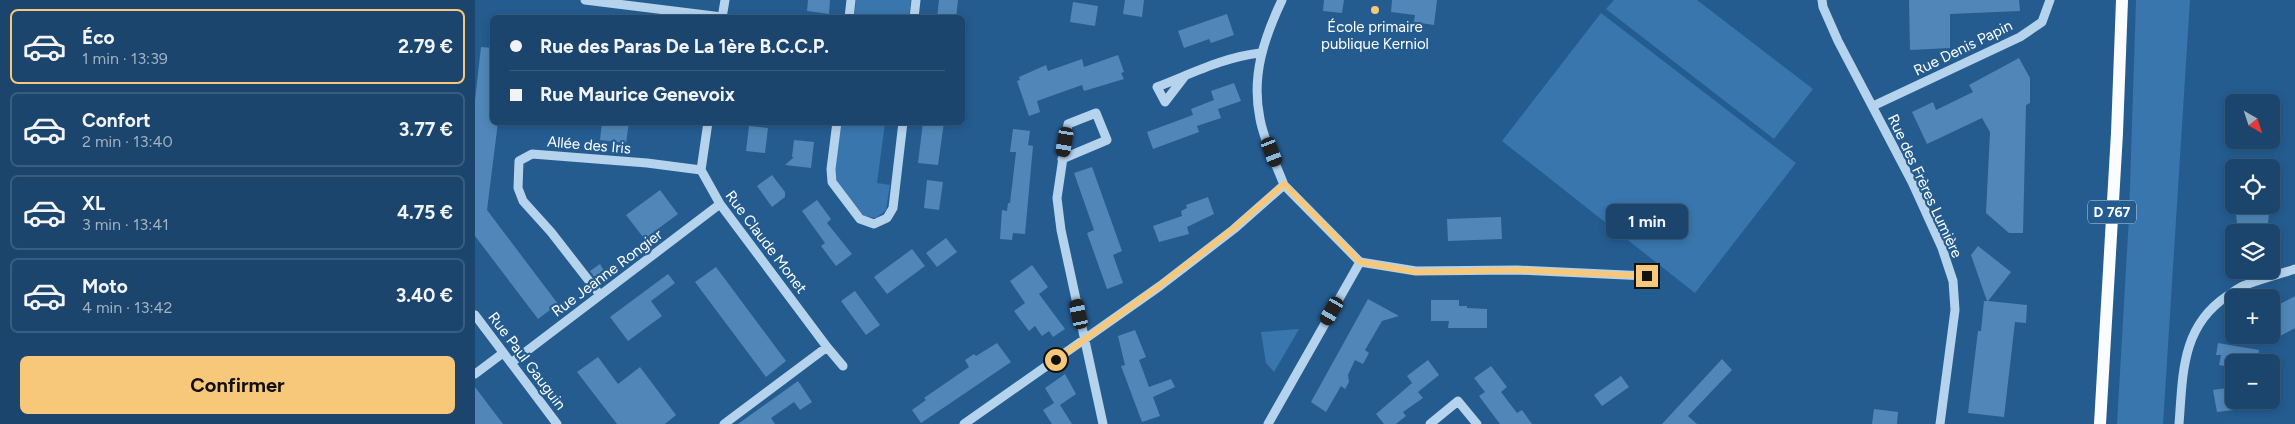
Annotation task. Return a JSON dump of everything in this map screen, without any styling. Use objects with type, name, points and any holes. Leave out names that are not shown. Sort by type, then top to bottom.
[{"type":"main road","name":"D 767","points":[[2100,424],[2122,0]]},
{"type":"street","points":[[585,0],[706,15]]},
{"type":"street","points":[[722,15],[725,0]]},
{"type":"street","points":[[849,15],[851,0]]},
{"type":"street","points":[[914,15],[916,0]]},
{"type":"street","points":[[1282,0],[1266,33],[1257,73],[1260,121],[1284,184],[1360,262],[1416,272],[1517,270],[1647,276]]},
{"type":"street","name":"Rue des Frères Lumière","points":[[1822,0],[1823,7],[1838,41],[1912,182],[1942,248],[1953,281],[1955,310],[1941,424]]},
{"type":"street","name":"Rue Denis Papin","points":[[1873,106],[2020,37],[2042,22],[2050,0]]},
{"type":"street","points":[[1185,76],[1238,56],[1261,53]]},
{"type":"street","points":[[1061,159],[1107,140],[1096,113],[1068,124],[1061,159],[1057,198],[1063,240],[1103,424]]},
{"type":"street","points":[[701,170],[708,125]]},
{"type":"street","points":[[837,125],[831,169],[832,182],[860,219],[873,224],[887,218],[893,208],[903,125]]},
{"type":"street","name":"Allée des Iris","points":[[600,295],[551,232],[523,202],[518,188],[519,161],[532,154],[647,163],[701,170]]},
{"type":"street","name":"Rue Claude Monet","points":[[701,170],[720,204],[843,366]]},
{"type":"street","points":[[964,424],[1086,340],[1227,235],[1284,184]]},
{"type":"street","name":"Rue Jeanne Rongier","points":[[511,363],[720,204]]},
{"type":"street","points":[[1268,424],[1360,262]]},
{"type":"street","points":[[2179,424],[2183,367],[2188,344],[2200,324],[2216,304],[2242,286],[2295,269]]},
{"type":"street","name":"Rue Paul Gauguin","points":[[475,315],[557,424]]},
{"type":"street","points":[[724,424],[827,347]]},
{"type":"street","points":[[475,374],[503,352]]},
{"type":"street","points":[[1430,424],[1458,401],[1477,424]]},
{"type":"shaded area","points":[[856,0],[911,0],[909,15],[854,15]]},
{"type":"shaded area","points":[[1614,0],[1697,0],[1813,89],[1774,139],[1606,9]]},
{"type":"shaded area","points":[[2136,0],[2190,0],[2163,424],[2117,424],[2129,217]]},
{"type":"shaded area","points":[[1601,13],[1796,163],[1695,293],[1502,141]]},
{"type":"shaded area","points":[[841,125],[885,125],[877,183],[890,185],[886,210],[876,218],[864,216],[837,183],[835,168]]},
{"type":"shaded area","points":[[1299,329],[1274,372],[1266,363],[1261,332]]},
{"type":"building","points":[[808,0],[830,0],[829,14],[807,11]]},
{"type":"building","points":[[939,0],[958,0],[956,15],[937,15]]},
{"type":"building","points":[[1125,0],[1144,0],[1142,17],[1123,14]]},
{"type":"building","points":[[1324,0],[1344,0],[1342,13],[1323,11]]},
{"type":"building","points":[[1392,0],[1437,0],[1434,25],[1414,22],[1415,15],[1391,12]]},
{"type":"building","points":[[1909,0],[2019,0],[2020,11],[1950,14],[1950,48],[1910,50]]},
{"type":"building","points":[[1073,2],[1098,6],[1095,26],[1070,22]]},
{"type":"building","points":[[1227,14],[1234,35],[1211,43],[1209,39],[1184,48],[1178,31]]},
{"type":"building","points":[[481,47],[490,48],[490,125],[498,125],[487,210],[558,304],[538,319],[475,236],[475,100]]},
{"type":"building","points":[[1118,55],[1124,72],[1121,73],[1124,79],[1084,91],[1082,85],[1037,101],[1040,112],[1029,116],[1017,81],[1020,80],[1019,77],[1046,65],[1048,71],[1082,59],[1084,67]]},
{"type":"building","points":[[2019,58],[2030,78],[2030,103],[2026,105],[2023,233],[2009,233],[1986,213],[1990,132],[1982,118],[1927,144],[1912,112],[1933,102],[1936,110],[1973,92],[1969,85]]},
{"type":"building","points":[[1234,83],[1241,101],[1218,109],[1221,118],[1197,126],[1199,132],[1153,149],[1147,132],[1193,115],[1191,109],[1214,100],[1211,91]]},
{"type":"building","points":[[602,125],[629,125],[626,143],[600,140]]},
{"type":"building","points":[[923,125],[944,125],[938,165],[918,163]]},
{"type":"building","points":[[749,126],[768,128],[765,153],[746,151]]},
{"type":"building","points":[[1013,129],[1030,131],[1028,145],[1033,146],[1025,234],[1013,233],[1012,240],[1000,239],[1002,210],[1007,211],[1008,203],[1010,203],[1016,152],[1010,152]]},
{"type":"building","points":[[794,140],[814,142],[811,168],[785,165],[794,157],[792,157]]},
{"type":"building","points":[[1092,167],[1122,251],[1113,255],[1123,283],[1107,289],[1087,233],[1094,230],[1074,173]]},
{"type":"building","points":[[772,175],[785,192],[785,197],[772,207],[757,186]]},
{"type":"building","points":[[927,180],[943,182],[939,210],[924,208]]},
{"type":"building","points":[[660,190],[678,214],[647,237],[643,237],[626,215]]},
{"type":"building","points":[[1208,197],[1214,214],[1187,227],[1189,234],[1159,242],[1153,226],[1182,216],[1181,211],[1187,208],[1186,205]]},
{"type":"building","points":[[817,200],[831,219],[827,223],[852,254],[836,266],[821,246],[825,243],[802,211]]},
{"type":"building","points":[[2236,214],[2269,214],[2268,223],[2266,224],[2237,223]]},
{"type":"building","points":[[1501,217],[1502,239],[1448,241],[1447,219]]},
{"type":"building","points":[[946,238],[957,252],[937,267],[926,253]]},
{"type":"building","points":[[1978,246],[2011,272],[1988,301],[2027,305],[2026,323],[2015,322],[2004,417],[1968,413],[1978,331],[1981,331],[1984,301],[1987,301],[1971,255]]},
{"type":"building","points":[[912,249],[925,266],[887,294],[874,277]]},
{"type":"building","points":[[600,264],[606,274],[597,281],[590,271]]},
{"type":"building","points":[[1032,265],[1048,287],[1039,294],[1065,329],[1053,337],[1049,331],[1042,336],[1035,326],[1029,331],[1014,311],[1025,303],[1010,281]]},
{"type":"building","points":[[716,267],[786,361],[766,377],[695,282]]},
{"type":"building","points":[[668,274],[675,283],[651,301],[662,316],[628,341],[610,317]]},
{"type":"building","points":[[855,291],[880,325],[866,335],[841,301]]},
{"type":"building","points":[[2295,296],[2295,328],[2280,336],[2280,304]]},
{"type":"building","points":[[1368,299],[1399,316],[1382,321],[1365,350],[1369,353],[1363,364],[1355,360],[1348,375],[1349,382],[1345,389],[1341,386],[1326,412],[1311,402]]},
{"type":"building","points":[[1431,300],[1459,300],[1459,306],[1487,309],[1487,328],[1448,328],[1449,321],[1431,321]]},
{"type":"building","points":[[1135,330],[1146,357],[1139,360],[1149,387],[1171,379],[1175,387],[1153,397],[1160,416],[1142,422],[1121,366],[1125,365],[1118,336]]},
{"type":"building","points":[[997,343],[1011,362],[921,423],[912,410],[926,400],[924,398],[969,367],[965,360],[974,354],[976,356]]},
{"type":"building","points":[[2218,343],[2259,350],[2258,354],[2225,354],[2225,366],[2219,365],[2221,355],[2216,355]]},
{"type":"building","points":[[598,357],[618,384],[640,367],[676,415],[665,424],[617,424],[577,372]]},
{"type":"building","points":[[1722,359],[1732,370],[1688,416],[1697,424],[1662,424]]},
{"type":"building","points":[[1428,360],[1439,375],[1418,392],[1423,398],[1403,412],[1406,416],[1396,424],[1384,424],[1376,414],[1412,383],[1407,376]]},
{"type":"building","points":[[1491,366],[1507,387],[1501,392],[1517,413],[1522,410],[1532,424],[1500,424],[1479,396],[1485,392],[1474,378]]},
{"type":"building","points":[[1065,374],[1076,394],[1060,405],[1072,424],[1052,424],[1043,410],[1054,403],[1045,388]]},
{"type":"building","points":[[1621,376],[1629,387],[1602,406],[1594,395]]},
{"type":"building","points":[[798,381],[812,402],[800,410],[794,402],[771,418],[775,424],[738,424]]},
{"type":"building","points":[[475,387],[503,424],[475,424]]},
{"type":"building","points":[[2225,388],[2225,409],[2234,410],[2217,412],[2213,390]]},
{"type":"building","points":[[1874,409],[1898,412],[1897,424],[1872,424]]},
{"type":"place","name":"École primaire publique Kerniol","points":[[1375,10]]},
{"type":"route","points":[[1056,360],[1159,286],[1254,212],[1284,184],[1320,224],[1360,262],[1416,272],[1517,270],[1603,272],[1647,276]]}]
